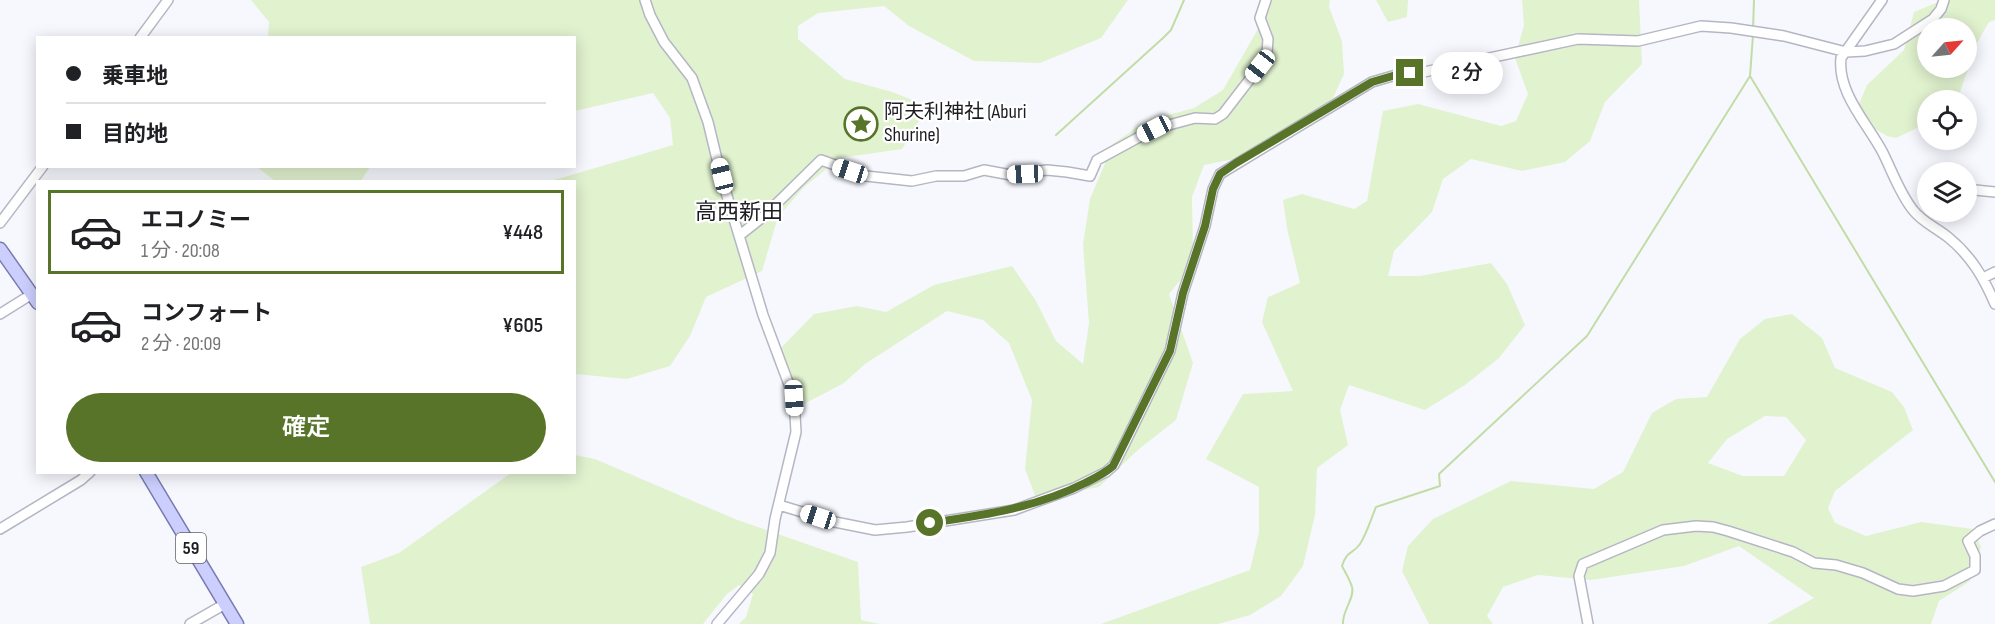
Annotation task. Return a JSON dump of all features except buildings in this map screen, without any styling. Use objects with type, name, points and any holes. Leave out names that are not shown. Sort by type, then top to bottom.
[{"type":"main road","points":[[0,249],[35,299]]},
{"type":"main road","name":"59","points":[[147,474],[237,624]]},
{"type":"street","points":[[141,36],[168,0]]},
{"type":"street","points":[[645,0],[664,42],[692,78],[708,122],[763,315],[794,398],[796,432],[770,553],[759,574],[717,624]]},
{"type":"street","points":[[740,235],[764,216],[821,160],[866,176],[912,181],[936,176],[964,176],[984,170],[1011,175],[1047,170],[1090,176],[1097,160],[1154,129],[1195,118],[1215,118],[1223,114],[1260,66],[1267,53],[1268,39],[1260,18],[1266,0]]},
{"type":"street","points":[[1882,0],[1841,58],[1840,66],[1851,99],[1881,149],[1913,210],[1928,224],[1948,237],[1972,260],[1995,304]]},
{"type":"street","points":[[779,505],[835,522],[875,530],[907,527],[1014,510],[1074,488],[1106,472],[1119,456],[1170,351],[1183,293],[1205,226],[1213,189],[1220,174],[1372,82],[1396,75],[1424,72],[1578,39],[1638,41],[1701,26],[1784,36],[1846,51],[1865,51],[1894,44],[1933,19],[1941,9],[1944,0]]},
{"type":"street","points":[[0,223],[41,168]]},
{"type":"street","points":[[1977,190],[1995,192]]},
{"type":"street","points":[[1983,278],[1995,273]]},
{"type":"street","points":[[0,314],[35,299]]},
{"type":"street","points":[[0,529],[88,474]]},
{"type":"street","points":[[1588,624],[1579,576],[1583,564],[1663,530],[1696,526],[1713,527],[1793,552],[1814,563],[1836,565],[1863,573],[1898,589],[1913,591],[1944,586],[1975,570],[1975,556],[1968,541],[1980,531],[1995,524]]},
{"type":"street","points":[[190,624],[225,604]]},
{"type":"green space","points":[[251,0],[1128,0],[1101,38],[1040,63],[974,61],[909,26],[884,6],[818,13],[798,26],[798,39],[845,79],[915,101],[919,121],[902,149],[840,158],[804,187],[778,217],[762,271],[706,297],[690,336],[670,366],[627,379],[576,374],[576,180],[554,180],[673,145],[670,118],[653,93],[576,111],[576,36],[268,36],[269,22]]},
{"type":"green space","points":[[1272,0],[1330,0],[1329,7],[1342,41],[1344,74],[1333,98],[1249,156],[1204,165],[1192,197],[1193,253],[1188,271],[1169,294],[1193,363],[1176,420],[1139,449],[1099,487],[1036,498],[1025,469],[1032,400],[1009,343],[983,320],[947,311],[865,364],[844,383],[804,404],[781,379],[772,357],[814,314],[857,306],[886,312],[934,285],[1012,266],[1036,301],[1056,341],[1083,364],[1089,323],[1083,244],[1090,199],[1113,144],[1146,121],[1194,108],[1223,90],[1270,8]]},
{"type":"green space","points":[[1376,0],[1408,0],[1407,17],[1388,22]]},
{"type":"green space","points":[[1522,0],[1639,0],[1642,64],[1605,102],[1590,141],[1565,162],[1522,171],[1471,159],[1443,179],[1432,212],[1394,251],[1388,276],[1420,276],[1491,263],[1507,284],[1525,325],[1499,358],[1465,385],[1425,410],[1349,385],[1340,410],[1348,445],[1317,468],[1315,515],[1303,566],[1281,596],[1250,615],[1218,624],[1101,624],[1250,570],[1259,532],[1259,487],[1206,459],[1243,394],[1293,391],[1262,322],[1268,297],[1300,283],[1283,200],[1302,194],[1354,209],[1367,201],[1383,111],[1418,104],[1501,126],[1516,121],[1528,94],[1515,58],[1524,25]]},
{"type":"green space","points":[[1943,0],[1995,0],[1995,20],[1989,22],[1977,43],[1977,18],[1917,18],[1917,78],[1965,78],[1961,90],[1917,90],[1917,128],[1896,138],[1887,136],[1872,127],[1862,117],[1859,104],[1867,85],[1904,50],[1914,12]]},
{"type":"green space","points":[[258,168],[369,168],[361,180],[274,180]]},
{"type":"green space","points":[[1792,314],[1822,338],[1835,368],[1892,392],[1904,407],[1913,430],[1835,491],[1828,508],[1835,523],[1866,536],[1921,522],[1973,529],[1981,547],[1970,581],[1939,601],[1931,624],[1767,624],[1814,598],[1739,546],[1684,566],[1591,580],[1538,575],[1503,587],[1487,616],[1493,624],[1429,624],[1402,571],[1408,546],[1433,519],[1511,481],[1594,489],[1623,472],[1652,413],[1676,399],[1707,397],[1740,339],[1765,319]],"holes":[[[1765,416],[1786,417],[1806,440],[1784,476],[1743,476],[1708,463],[1727,439]]]},
{"type":"green space","points":[[576,455],[595,459],[735,519],[858,562],[861,620],[880,624],[739,624],[746,617],[753,594],[739,585],[726,595],[703,624],[370,624],[361,567],[399,553],[510,474],[576,474]]},
{"type":"waterway","points":[[1056,135],[1171,30],[1184,0]]},
{"type":"waterway","points":[[1753,30],[1754,0]]},
{"type":"waterway","points":[[1343,624],[1352,587],[1342,566],[1346,557],[1362,540],[1376,507],[1440,486],[1439,474],[1587,336],[1750,76],[1753,35]]},
{"type":"waterway","points":[[1750,76],[1995,482]]},
{"type":"place","name":"阿夫利神社 (Aburi Shurine)","points":[[861,124]]},
{"type":"district","name":"高西新田","points":[[739,212]]},
{"type":"route","points":[[930,523],[1014,510],[1074,488],[1113,466],[1170,351],[1183,293],[1205,226],[1213,189],[1220,174],[1372,82],[1410,73]]}]
